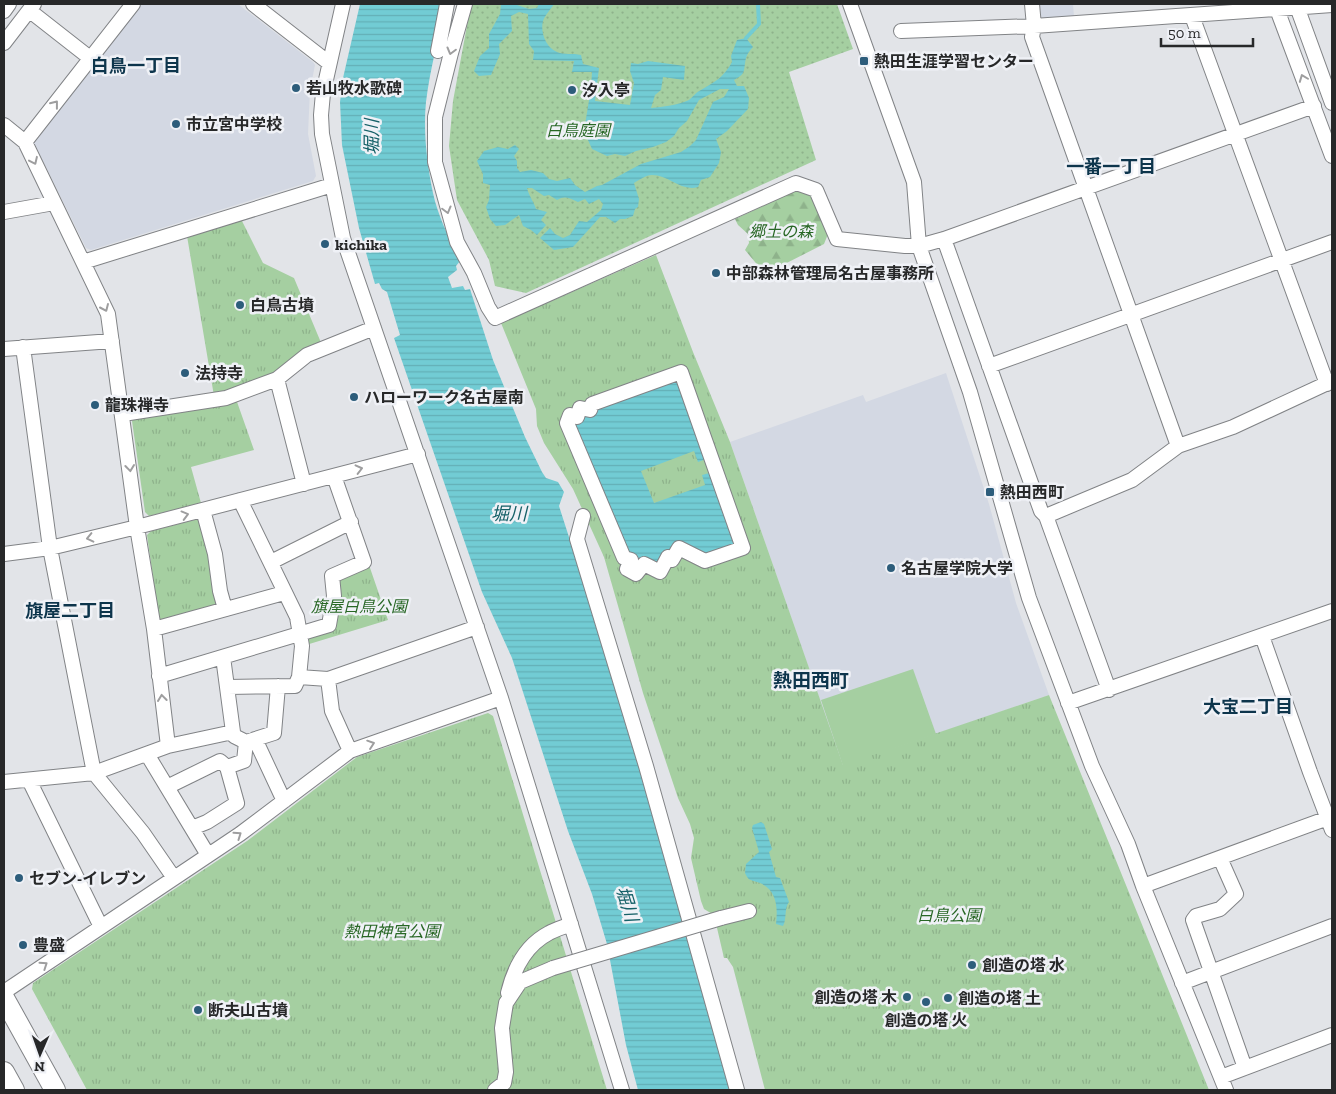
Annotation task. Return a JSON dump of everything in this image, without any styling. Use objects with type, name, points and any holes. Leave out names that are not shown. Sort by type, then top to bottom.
[{"type":"highway","points":[[4,998],[55,1090]]},
{"type":"highway","points":[[4,1072],[14,1090]]},
{"type":"street","points":[[4,11],[9,4]]},
{"type":"street","points":[[26,142],[133,4]]},
{"type":"street","points":[[253,4],[329,63]]},
{"type":"street","points":[[343,4],[323,93],[322,134],[348,258],[418,454],[501,698],[622,1090]]},
{"type":"street","points":[[438,51],[447,4]]},
{"type":"street","points":[[465,4],[435,117],[435,162],[457,242],[495,318],[796,183],[816,190],[837,239],[919,246],[944,240],[1314,106]]},
{"type":"street","points":[[850,4],[914,182],[919,246],[970,392],[1029,598],[1092,766],[1134,857],[1143,886],[1223,1084],[1245,1068],[1332,1035]]},
{"type":"street","points":[[1032,4],[1034,26],[1032,37],[1178,446]]},
{"type":"street","points":[[901,31],[1034,26],[1192,16],[1276,7],[1332,5]]},
{"type":"street","points":[[1297,6],[1332,103]]},
{"type":"street","points":[[4,43],[32,7],[90,58]]},
{"type":"street","points":[[1276,7],[1332,156]]},
{"type":"street","points":[[1046,516],[1132,480],[1178,446],[1233,427],[1330,383],[1282,261],[1192,16]]},
{"type":"street","points":[[4,125],[26,142],[108,314],[137,527],[154,629],[168,746]]},
{"type":"street","points":[[83,262],[332,185]]},
{"type":"street","points":[[4,212],[54,203]]},
{"type":"street","points":[[944,240],[1041,511],[1046,516],[1108,690]]},
{"type":"street","points":[[990,366],[1332,242]]},
{"type":"street","points":[[123,414],[226,398],[277,379],[307,355],[374,328]]},
{"type":"street","points":[[4,349],[112,341]]},
{"type":"street","points":[[23,348],[50,548],[94,773],[143,833],[174,878]]},
{"type":"street","points":[[680,372],[743,548],[705,562],[679,548],[672,560],[668,558],[660,572],[644,564],[636,574],[627,569],[631,560],[624,558],[610,526],[567,423],[570,415],[577,417],[580,408],[590,410],[592,404],[680,372]]},
{"type":"street","points":[[277,379],[304,484]]},
{"type":"street","points":[[4,554],[50,548],[137,527],[418,454]]},
{"type":"street","points":[[159,676],[329,625],[334,596],[332,576],[364,562],[334,476]]},
{"type":"street","points":[[228,687],[295,686],[299,677],[302,646],[296,617],[240,500]]},
{"type":"street","points":[[204,510],[215,554],[220,591],[225,609]]},
{"type":"street","points":[[583,516],[577,539],[628,705],[737,1090]]},
{"type":"street","points":[[270,562],[351,522]]},
{"type":"street","points":[[154,629],[284,593]]},
{"type":"street","points":[[1068,703],[1332,611]]},
{"type":"street","points":[[299,677],[328,679],[477,627]]},
{"type":"street","points":[[1143,886],[1220,858],[1330,824],[1262,636]]},
{"type":"street","points":[[223,657],[234,736],[251,740],[274,733],[278,686]]},
{"type":"street","points":[[328,679],[332,711],[350,751]]},
{"type":"street","points":[[4,992],[240,834],[350,751],[501,698]]},
{"type":"street","points":[[4,782],[94,773],[168,746],[233,732]]},
{"type":"street","points":[[227,767],[244,761],[251,740]]},
{"type":"street","points":[[251,740],[284,801]]},
{"type":"street","points":[[147,754],[208,855]]},
{"type":"street","points":[[167,787],[220,761],[227,767],[237,803],[207,822],[192,828]]},
{"type":"street","points":[[28,780],[101,927]]},
{"type":"street","points":[[1220,858],[1236,894],[1220,909],[1196,916],[1193,920],[1245,1068]]},
{"type":"street","points":[[506,1003],[520,982],[553,968],[749,911]]},
{"type":"street","points":[[495,1090],[504,1083],[506,1072],[502,1028],[512,978],[524,953],[549,933],[571,924]]},
{"type":"street","points":[[1182,983],[1332,926]]},
{"type":"street","points":[[694,933],[700,936],[728,1046],[742,1090]]},
{"type":"shaded area","name":"市立宮中学校","points":[[138,4],[238,4],[313,62],[315,65],[310,90],[308,134],[316,176],[313,181],[91,250],[86,248],[33,141]]},
{"type":"shaded area","points":[[1036,4],[1073,4],[1074,17],[1037,20]]},
{"type":"shaded area","name":"名古屋学院大学","points":[[946,373],[989,504],[1016,603],[1049,695],[843,766],[730,442],[863,395],[866,402]]},
{"type":"green space","name":"白鳥庭園","points":[[471,4],[837,4],[853,49],[789,72],[816,160],[526,293],[495,286],[489,260],[457,200],[449,146],[453,101]]},
{"type":"green space","name":"郷土の森","points":[[797,190],[813,196],[828,234],[824,244],[769,272],[760,268],[745,250],[749,243],[748,234],[738,225],[735,219]]},
{"type":"green space","points":[[241,219],[263,263],[294,278],[322,345],[276,376],[214,396],[187,236]]},
{"type":"green space","name":"白鳥公園","points":[[656,255],[730,442],[843,765],[1049,695],[1209,1090],[765,1090],[733,967],[727,958],[724,958],[714,915],[704,909],[701,901],[691,858],[694,838],[678,798],[643,693],[604,557],[573,489],[544,443],[537,426],[536,409],[501,323]]},
{"type":"green space","points":[[236,399],[254,450],[191,467],[201,503],[149,516],[145,512],[132,421],[135,416]]},
{"type":"green space","points":[[198,519],[203,522],[219,603],[216,608],[163,623],[159,620],[147,535],[151,531]]},
{"type":"green space","name":"旗屋白鳥公園","points":[[369,565],[388,620],[306,645],[308,636],[332,628],[336,581]]},
{"type":"green space","points":[[913,669],[936,734],[843,766],[821,700]]},
{"type":"green space","name":"熱田神宮公園","points":[[488,713],[493,716],[607,1090],[87,1090],[32,989],[33,983],[247,841],[357,757]]},
{"type":"water","name":"堀川","points":[[360,4],[446,4],[426,102],[425,136],[435,202],[460,261],[456,266],[457,270],[448,277],[452,288],[463,286],[465,290],[470,289],[493,360],[525,437],[546,478],[558,482],[564,492],[559,506],[639,755],[736,1090],[638,1090],[626,1045],[607,944],[592,894],[568,831],[512,658],[482,592],[394,338],[400,335],[387,292],[382,289],[379,283],[375,284],[359,228],[342,145],[340,102],[343,78]]},
{"type":"water","points":[[501,4],[514,4],[529,9],[537,8],[539,4],[554,4],[543,21],[542,30],[545,39],[553,50],[581,55],[583,64],[599,68],[595,101],[630,105],[634,83],[630,71],[631,63],[638,64],[648,61],[685,66],[684,80],[663,77],[661,90],[655,95],[651,108],[689,100],[722,75],[732,62],[731,56],[737,40],[746,38],[753,47],[746,57],[743,73],[734,80],[737,86],[744,86],[749,98],[748,109],[727,131],[716,139],[721,152],[719,163],[710,177],[701,180],[698,187],[692,188],[658,176],[650,175],[643,178],[634,183],[639,199],[638,207],[635,209],[633,216],[620,219],[615,223],[606,217],[600,217],[573,247],[554,250],[540,238],[550,228],[555,234],[563,238],[570,235],[579,221],[587,222],[601,210],[603,204],[599,199],[589,204],[585,199],[578,202],[565,197],[557,200],[549,195],[544,196],[532,188],[527,188],[536,209],[547,212],[541,220],[546,225],[537,235],[523,226],[519,215],[505,225],[496,226],[490,219],[486,207],[489,200],[490,185],[483,183],[483,174],[477,161],[484,151],[498,147],[508,149],[515,145],[519,149],[514,156],[520,172],[531,170],[543,173],[549,179],[557,181],[570,178],[575,185],[585,192],[641,164],[681,152],[690,146],[696,140],[713,102],[724,97],[729,89],[720,89],[699,100],[687,121],[666,142],[625,156],[615,154],[607,156],[592,149],[584,131],[592,72],[572,72],[574,61],[533,60],[534,51],[529,44],[528,14],[519,12],[511,16],[512,31],[499,44],[500,54],[491,75],[479,76],[474,71],[480,56],[489,48],[489,34],[500,14]]},
{"type":"water","points":[[680,376],[709,458],[698,462],[694,451],[641,471],[654,503],[705,485],[702,475],[713,472],[740,547],[706,559],[678,544],[658,570],[636,572],[625,556],[572,418],[594,406]]},
{"type":"water","points":[[761,822],[764,824],[772,849],[769,852],[776,877],[780,878],[789,902],[783,926],[776,924],[777,911],[772,893],[764,885],[749,879],[745,873],[746,864],[759,852],[752,828],[753,825]]},
{"type":"waterway","points":[[746,38],[759,24],[758,4]]},
{"type":"place","name":"熱田生涯学習センター","points":[[864,61]]},
{"type":"place","name":"若山牧水歌碑","points":[[296,88]]},
{"type":"place","name":"汐入亭","points":[[572,90]]},
{"type":"place","name":"市立宮中学校","points":[[176,124]]},
{"type":"place","name":"kichika","points":[[325,244]]},
{"type":"place","name":"中部森林管理局名古屋事務所","points":[[716,273]]},
{"type":"place","name":"白鳥古墳","points":[[240,305]]},
{"type":"place","name":"法持寺","points":[[185,373]]},
{"type":"place","name":"ハローワーク名古屋南","points":[[354,397]]},
{"type":"place","name":"龍珠禅寺","points":[[95,405]]},
{"type":"place","name":"熱田西町","points":[[990,492]]},
{"type":"place","name":"名古屋学院大学","points":[[891,568]]},
{"type":"place","name":"セブン-イレブン","points":[[19,878]]},
{"type":"place","name":"豊盛","points":[[23,945]]},
{"type":"place","name":"創造の塔 水","points":[[972,965]]},
{"type":"place","name":"創造の塔 木","points":[[907,997]]},
{"type":"place","name":"創造の塔 土","points":[[948,998]]},
{"type":"place","name":"創造の塔 火","points":[[926,1002]]},
{"type":"place","name":"断夫山古墳","points":[[198,1010]]},
{"type":"district","name":"白鳥一丁目","points":[[136,66]]},
{"type":"district","name":"一番一丁目","points":[[1111,167]]},
{"type":"district","name":"旗屋二丁目","points":[[70,611]]},
{"type":"district","name":"熱田西町","points":[[811,680]]},
{"type":"district","name":"大宝二丁目","points":[[1248,707]]}]
